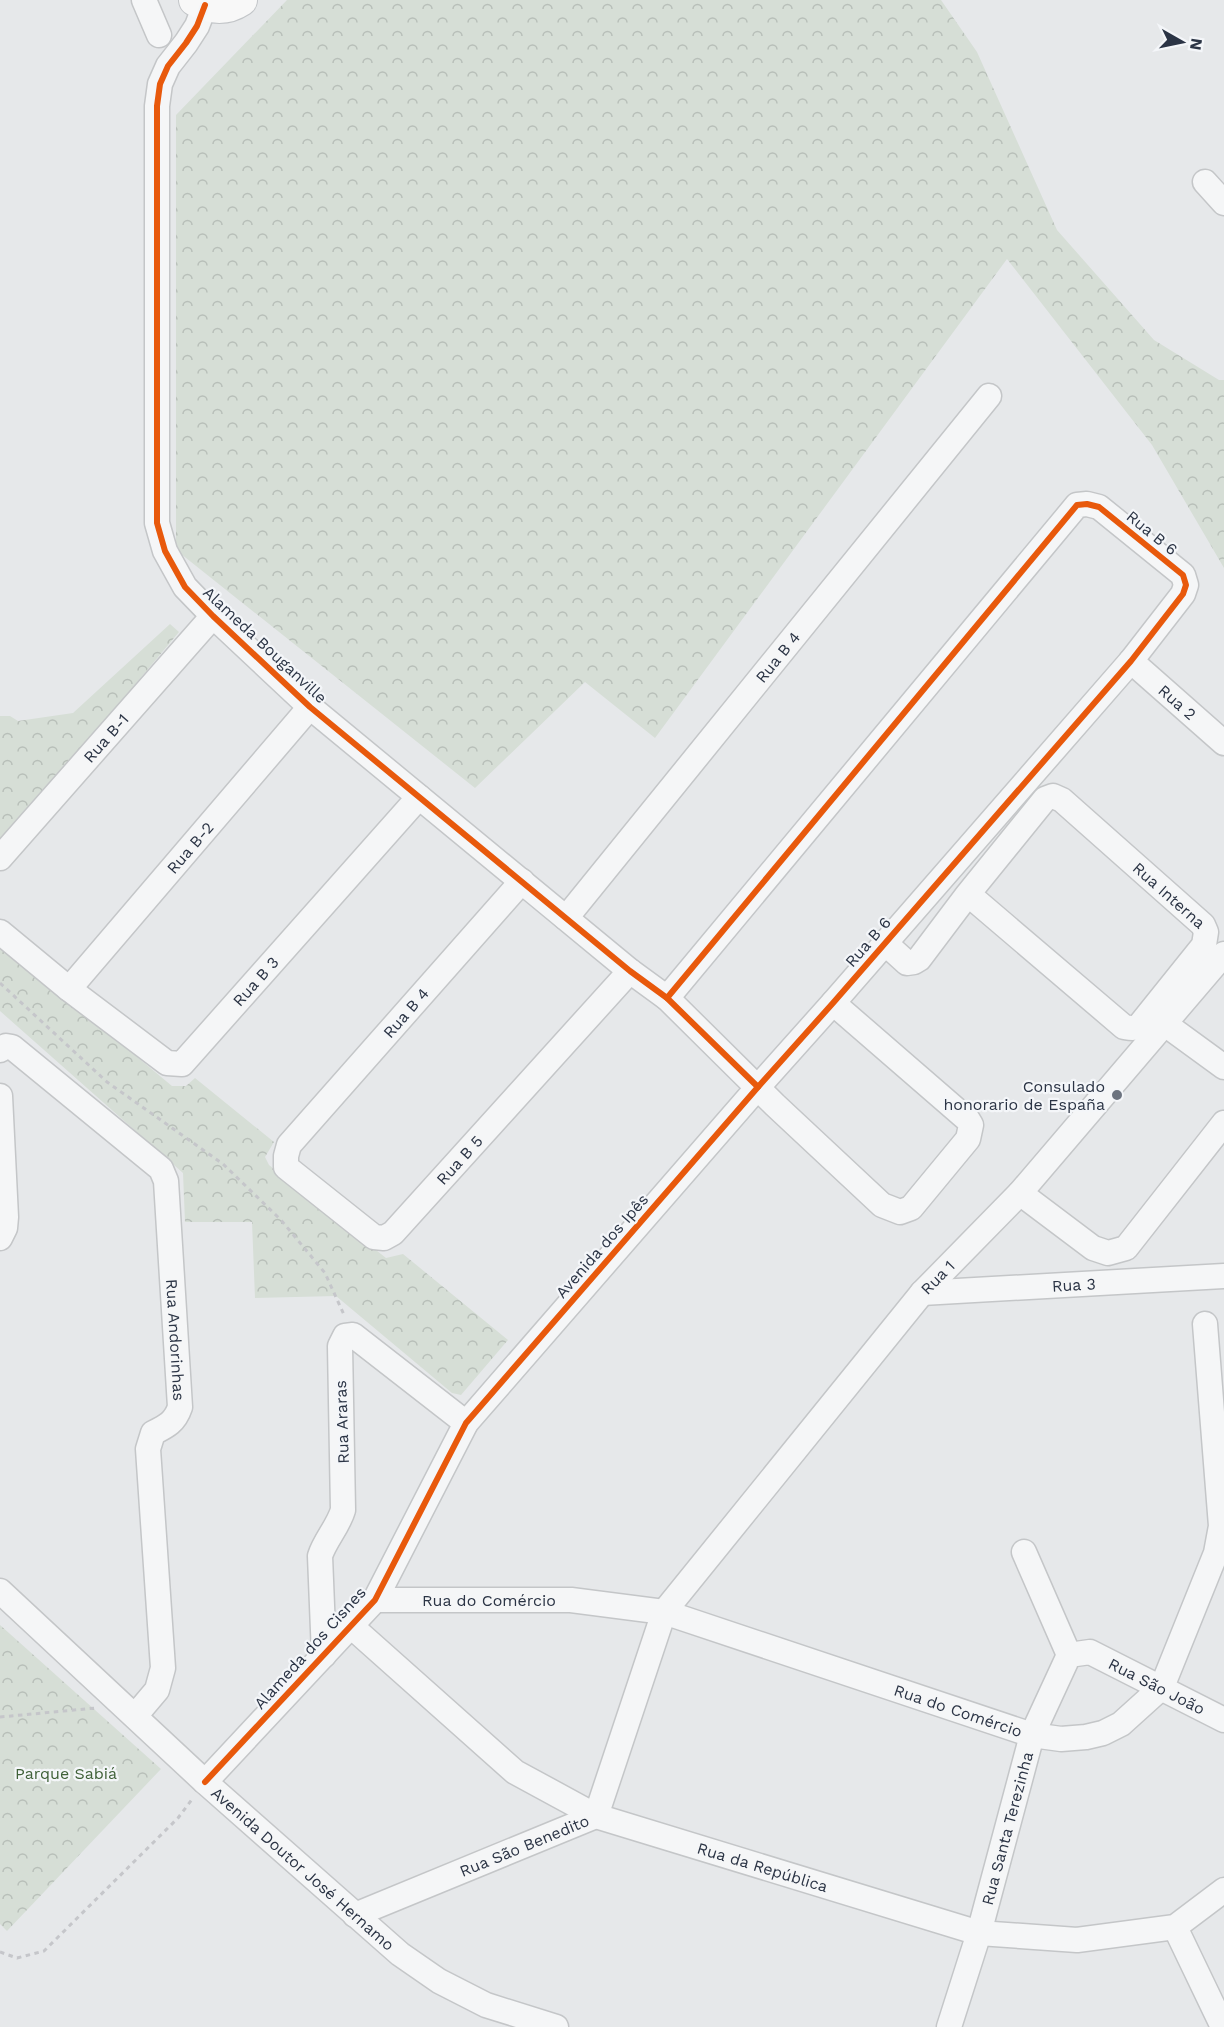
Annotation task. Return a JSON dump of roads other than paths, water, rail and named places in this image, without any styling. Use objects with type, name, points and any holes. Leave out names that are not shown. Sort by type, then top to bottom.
[{"type":"main road","points":[[200,3],[220,7],[241,0]]},
{"type":"street","points":[[144,0],[159,35]]},
{"type":"street","name":"Alameda Bouganville","points":[[200,3],[197,26],[168,66],[160,84],[157,106],[157,523],[165,551],[185,587],[310,707],[566,918],[667,998],[882,1205],[900,1212],[911,1208],[968,1138],[971,1125],[833,1003]]},
{"type":"street","points":[[1205,182],[1224,202]]},
{"type":"street","name":"Rua B 4","points":[[566,918],[989,396]]},
{"type":"street","name":"Rua B 6","points":[[667,998],[1077,505],[1087,504],[1099,507],[1183,575],[1186,585],[1183,594],[1131,661],[758,1087]]},
{"type":"street","name":"Rua B-1","points":[[0,858],[213,616]]},
{"type":"street","name":"Rua 2","points":[[1131,661],[1224,743]]},
{"type":"street","name":"Rua B-2","points":[[69,989],[310,707]]},
{"type":"street","name":"Rua B 3","points":[[69,989],[167,1063],[182,1064],[419,797]]},
{"type":"street","name":"Rua Interna","points":[[885,943],[905,961],[914,962],[919,958],[968,894],[1046,799],[1056,797],[1203,925],[1207,938],[1204,945],[1139,1026],[1135,1029],[1129,1028],[1124,1027],[968,894]]},
{"type":"street","name":"Rua B 4","points":[[289,1145],[522,881]]},
{"type":"street","points":[[0,932],[69,989]]},
{"type":"street","name":"Rua 1","points":[[664,1612],[922,1293],[1020,1193],[1224,954]]},
{"type":"street","name":"Rua B 5","points":[[289,1145],[286,1167],[374,1236],[384,1238],[393,1233],[630,970]]},
{"type":"street","points":[[1165,1024],[1224,1067]]},
{"type":"street","name":"Rua Andorinhas","points":[[6,1049],[161,1169],[166,1181],[180,1407],[176,1418],[170,1425],[153,1433],[148,1449],[163,1668],[157,1690],[129,1710]]},
{"type":"street","name":"Avenida dos Ipês","points":[[466,1423],[758,1087]]},
{"type":"street","points":[[0,1096],[6,1217],[5,1228],[0,1238]]},
{"type":"street","points":[[1020,1193],[1093,1248],[1108,1253],[1126,1248],[1224,1123]]},
{"type":"street","name":"Rua 3","points":[[922,1293],[1224,1276]]},
{"type":"street","name":"Rua do Comércio","points":[[375,1600],[571,1600],[664,1612],[1032,1735],[1061,1739],[1086,1737],[1103,1732],[1121,1724],[1162,1687],[1216,1553],[1221,1526],[1205,1324]]},
{"type":"street","name":"Rua Araras","points":[[324,1655],[320,1556],[340,1521],[343,1510],[340,1346],[345,1336],[353,1335],[466,1423]]},
{"type":"street","name":"Alameda dos Cisnes","points":[[205,1782],[375,1600],[466,1423]]},
{"type":"street","points":[[1024,1552],[1079,1653]]},
{"type":"street","name":"Avenida Doutor José Hernamo","points":[[0,1591],[205,1782],[399,1954],[439,1981],[486,2005],[556,2027]]},
{"type":"street","name":"Rua São Benedito","points":[[355,1915],[596,1816],[664,1612]]},
{"type":"street","name":"Rua da República","points":[[351,1626],[516,1772],[596,1816],[979,1933],[1077,1940],[1175,1928]]},
{"type":"street","name":"Rua São João","points":[[1079,1653],[1162,1687],[1224,1720]]},
{"type":"street","name":"Rua Santa Terezinha","points":[[949,2027],[979,1933],[1032,1735],[1079,1653]]},
{"type":"street","points":[[1223,2027],[1175,1928],[1224,1890]]},
{"type":"place","name":"Consulado honorario de España","points":[[1117,1095]]},
{"type":"park label","name":"Parque Sabiá","points":[[66,1773]]}]
